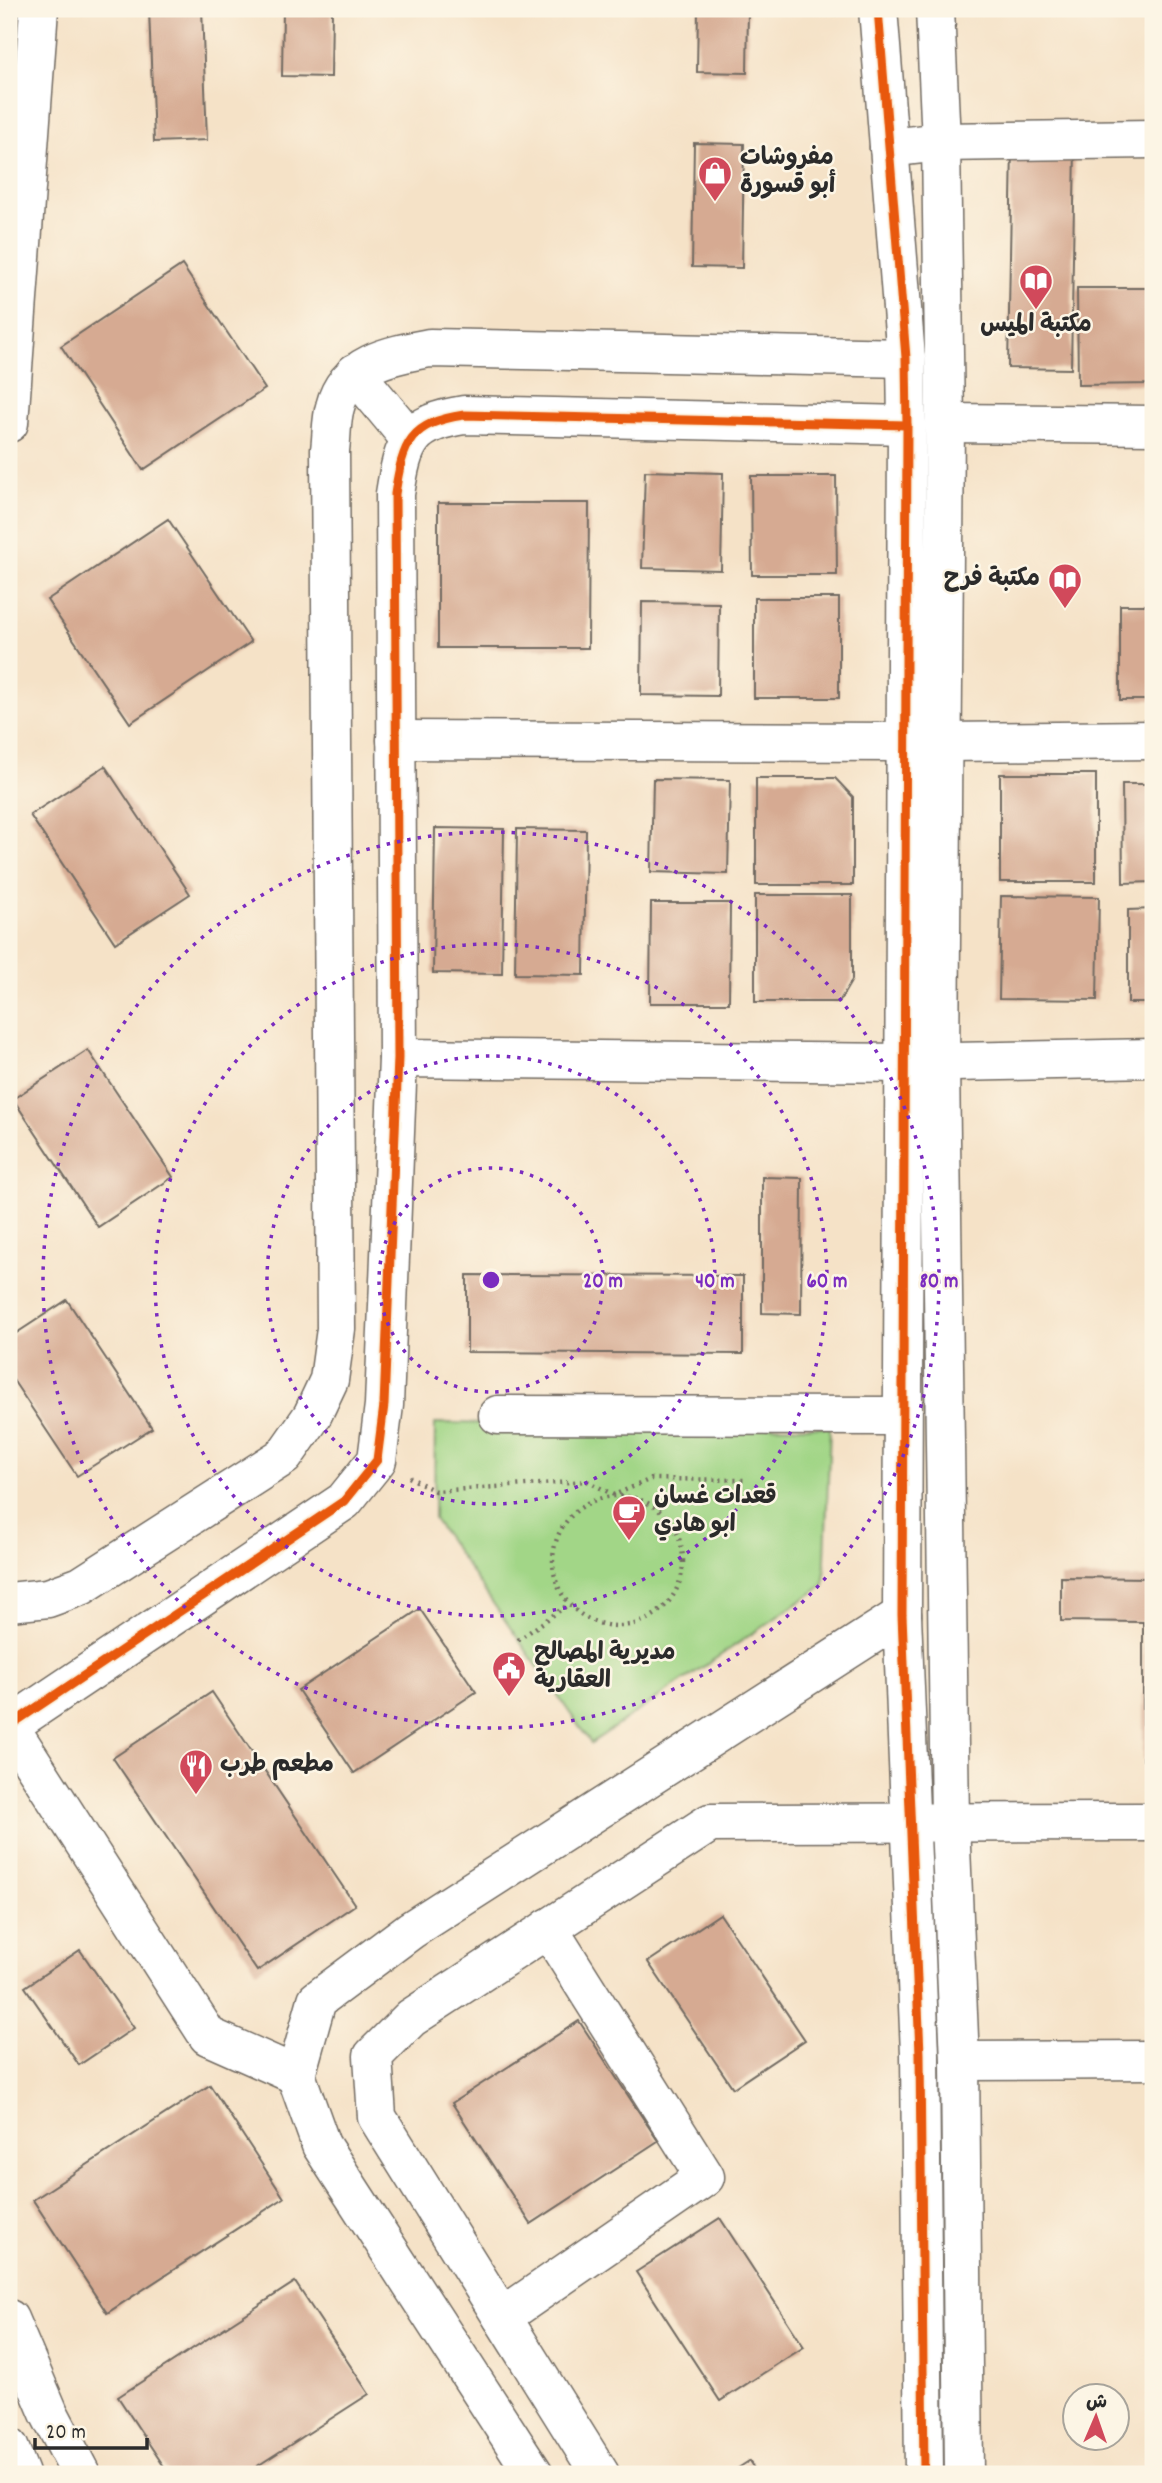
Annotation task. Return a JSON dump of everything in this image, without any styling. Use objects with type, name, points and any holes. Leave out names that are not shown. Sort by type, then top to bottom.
[{"type":"street","points":[[9,423],[39,9]]},
{"type":"street","points":[[878,9],[906,358],[905,742],[923,1063],[960,2061],[964,2474]]},
{"type":"street","points":[[924,2474],[920,2068],[908,1822],[900,1416],[943,742],[945,423],[941,142],[935,9]]},
{"type":"street","points":[[889,148],[941,142],[1153,139]]},
{"type":"street","points":[[9,1602],[48,1598],[81,1586],[284,1456],[312,1416],[329,1380],[336,1329],[330,450],[335,405],[355,373],[384,357],[430,348],[906,358]]},
{"type":"street","points":[[355,373],[410,439]]},
{"type":"street","points":[[296,2075],[208,2036],[9,1726],[344,1501],[377,1460],[384,1405],[398,1058],[395,494],[400,463],[410,439],[433,419],[464,415],[907,425]]},
{"type":"street","points":[[945,423],[1153,425]]},
{"type":"street","points":[[396,740],[905,742]]},
{"type":"street","points":[[943,742],[1153,740]]},
{"type":"street","points":[[398,1058],[923,1063],[1153,1058]]},
{"type":"street","points":[[498,1415],[900,1416]]},
{"type":"street","points":[[534,2474],[321,2145],[296,2075],[317,2000],[411,1930],[902,1615]]},
{"type":"street","points":[[600,2474],[377,2117],[373,2056],[411,2018],[710,1823],[1153,1822]]},
{"type":"street","points":[[502,2317],[705,2177],[548,1928]]},
{"type":"street","points":[[960,2061],[1153,2060]]},
{"type":"street","points":[[9,2319],[49,2413],[81,2474]]},
{"type":"street","points":[[9,2447],[20,2474]]},
{"type":"path","points":[[377,1460],[435,1491],[587,1481],[614,1495],[636,1498],[656,1507],[672,1523],[682,1544],[684,1566],[678,1588],[666,1606],[648,1619],[626,1626],[604,1625],[585,1617],[569,1604],[555,1576],[554,1546],[562,1527],[576,1511],[593,1500],[614,1495],[651,1479],[746,1480]]},
{"type":"path","points":[[518,1640],[569,1604]]},
{"type":"green space","points":[[435,1423],[830,1427],[824,1585],[591,1743],[434,1519]]},
{"type":"building","points":[[149,9],[202,9],[207,140],[154,142]]},
{"type":"building","points":[[283,9],[332,9],[331,77],[282,76]]},
{"type":"building","points":[[698,9],[748,9],[747,73],[697,72]]},
{"type":"building","points":[[694,143],[744,144],[742,268],[692,267]]},
{"type":"building","points":[[1012,147],[1075,148],[1071,369],[1008,368]]},
{"type":"building","points":[[182,265],[265,389],[143,470],[61,346]]},
{"type":"building","points":[[1077,288],[1153,288],[1153,384],[1078,385]]},
{"type":"building","points":[[645,471],[723,473],[721,570],[642,568]]},
{"type":"building","points":[[751,476],[836,476],[837,575],[752,575]]},
{"type":"building","points":[[438,503],[589,503],[588,648],[438,648]]},
{"type":"building","points":[[168,519],[251,642],[130,723],[47,600]]},
{"type":"building","points":[[754,598],[839,598],[839,698],[754,698]]},
{"type":"building","points":[[642,602],[719,603],[718,696],[641,695]]},
{"type":"building","points":[[1120,605],[1153,605],[1153,700],[1120,700]]},
{"type":"building","points":[[105,766],[190,894],[115,943],[30,815]]},
{"type":"building","points":[[1000,774],[1096,774],[1096,882],[1000,882]]},
{"type":"building","points":[[756,778],[835,778],[853,797],[853,885],[756,885]]},
{"type":"building","points":[[653,779],[730,780],[728,874],[651,872]]},
{"type":"building","points":[[1122,784],[1153,784],[1153,882],[1123,883]]},
{"type":"building","points":[[435,828],[504,829],[502,974],[433,973]]},
{"type":"building","points":[[517,829],[586,830],[584,975],[515,974]]},
{"type":"building","points":[[755,895],[852,895],[852,980],[839,1002],[755,1002]]},
{"type":"building","points":[[1001,896],[1099,897],[1097,1000],[999,999]]},
{"type":"building","points":[[651,903],[730,903],[729,1003],[650,1003]]},
{"type":"building","points":[[1153,909],[1153,1003],[1128,1003],[1128,910]]},
{"type":"building","points":[[88,1050],[173,1177],[98,1227],[13,1099]]},
{"type":"building","points":[[762,1177],[802,1178],[801,1314],[762,1313]]},
{"type":"building","points":[[467,1275],[743,1276],[743,1354],[467,1352]]},
{"type":"building","points":[[67,1300],[152,1428],[77,1476],[9,1374],[9,1338]]},
{"type":"building","points":[[1061,1577],[1153,1578],[1153,1760],[1143,1760],[1143,1622],[1061,1621]]},
{"type":"building","points":[[420,1609],[476,1692],[354,1773],[298,1690]]},
{"type":"building","points":[[212,1692],[355,1905],[257,1971],[113,1758]]},
{"type":"building","points":[[720,1914],[805,2040],[733,2088],[648,1962]]},
{"type":"building","points":[[80,1950],[134,2028],[79,2065],[25,1987]]},
{"type":"building","points":[[579,2021],[658,2141],[531,2224],[452,2103]]},
{"type":"building","points":[[210,2085],[284,2198],[107,2313],[33,2200]]},
{"type":"building","points":[[720,2218],[804,2347],[720,2401],[636,2272]]},
{"type":"building","points":[[295,2282],[369,2394],[245,2474],[169,2474],[118,2397]]},
{"type":"building","points":[[749,2461],[758,2474],[729,2474]]},
{"type":"cycle path","points":[[878,9],[906,358],[902,1615],[920,2054],[924,2474]]},
{"type":"cycle path","points":[[9,1726],[344,1501],[377,1460],[384,1405],[398,1058],[395,494],[402,461],[412,438],[432,423],[464,415],[907,425]]},
{"type":"place","name":"مفروشات أبو قسورة","points":[[715,203]]},
{"type":"place","name":"مكتبة الميس","points":[[1036,311]]},
{"type":"place","name":"مكتبة فرح","points":[[1065,610]]},
{"type":"place","name":"قعدات غسان ابو هادي","points":[[629,1542]]},
{"type":"place","name":"مديرية المصالح العقارية","points":[[509,1698]]},
{"type":"place","name":"مطعم طرب","points":[[196,1796]]}]
